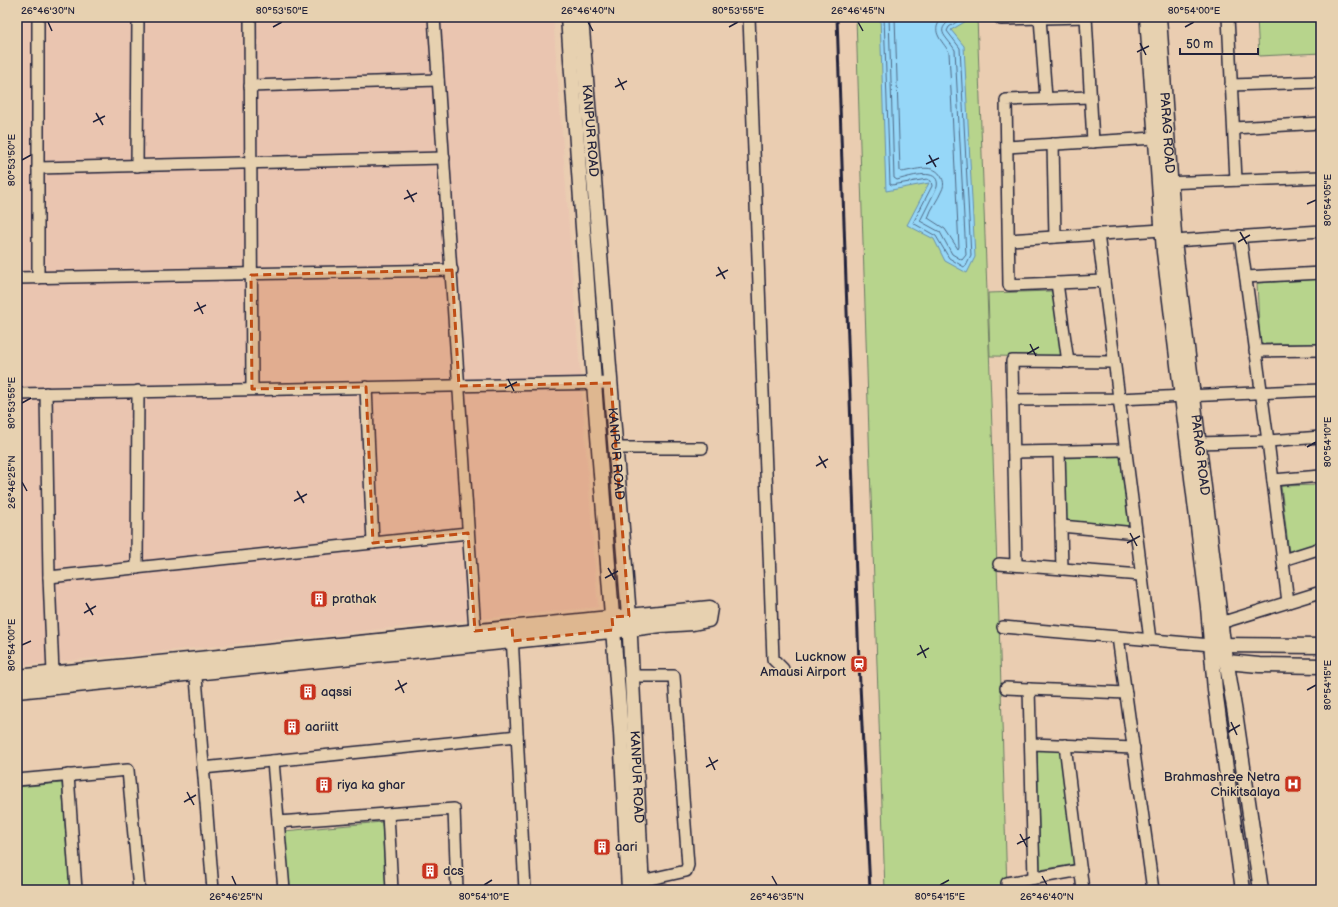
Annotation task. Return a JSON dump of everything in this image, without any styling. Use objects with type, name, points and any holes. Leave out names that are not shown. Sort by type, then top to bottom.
[{"type":"street","points":[[38,17],[38,278]]},
{"type":"street","points":[[137,166],[138,17]]},
{"type":"street","points":[[250,17],[252,389]]},
{"type":"street","points":[[434,17],[475,631]]},
{"type":"street","points":[[568,17],[621,732],[629,890]]},
{"type":"street","name":"KANPUR ROAD","points":[[581,17],[630,622],[642,885]]},
{"type":"street","points":[[749,17],[773,659],[782,669]]},
{"type":"street","points":[[1001,17],[1001,19],[1086,17],[1093,142]]},
{"type":"street","name":"PARAG ROAD","points":[[1147,17],[1155,138],[1174,241],[1187,396],[1198,443],[1217,645],[1215,690],[1243,890]]},
{"type":"street","name":"PARAG ROAD","points":[[1159,17],[1164,183],[1162,230],[1164,252],[1187,396],[1215,624]]},
{"type":"street","points":[[1228,17],[1236,180]]},
{"type":"street","points":[[1040,18],[1046,98]]},
{"type":"street","points":[[250,86],[438,80]]},
{"type":"street","points":[[1231,86],[1321,82]]},
{"type":"street","points":[[1090,97],[1006,100],[1009,285],[1104,281]]},
{"type":"street","points":[[1234,128],[1321,124]]},
{"type":"street","points":[[1007,147],[1155,138]]},
{"type":"street","points":[[1053,144],[1055,237]]},
{"type":"street","points":[[38,168],[444,158]]},
{"type":"street","points":[[1164,183],[1321,177]]},
{"type":"street","points":[[1009,240],[1162,230]]},
{"type":"street","points":[[1174,241],[1321,231]]},
{"type":"street","points":[[1098,234],[1150,640]]},
{"type":"street","points":[[1240,236],[1262,392],[1288,602]]},
{"type":"street","points":[[17,278],[251,275],[452,270]]},
{"type":"street","points":[[1246,277],[1321,273]]},
{"type":"street","points":[[1057,283],[1068,362]]},
{"type":"street","points":[[1256,351],[1321,350]]},
{"type":"street","points":[[1016,566],[1012,361],[1114,362]]},
{"type":"street","points":[[17,394],[611,383]]},
{"type":"street","points":[[366,387],[373,543]]},
{"type":"street","points":[[1013,400],[1118,399],[1321,390]]},
{"type":"street","points":[[137,568],[138,391]]},
{"type":"street","points":[[46,393],[49,577],[53,673]]},
{"type":"street","points":[[1198,443],[1268,441],[1321,437]]},
{"type":"street","points":[[616,448],[702,448]]},
{"type":"street","points":[[1014,452],[1125,450]]},
{"type":"street","points":[[1059,451],[1062,569]]},
{"type":"street","points":[[1273,480],[1321,476]]},
{"type":"street","points":[[1061,526],[1136,533]]},
{"type":"street","points":[[49,577],[468,533]]},
{"type":"street","points":[[1283,560],[1321,548]]},
{"type":"street","points":[[999,564],[1141,575]]},
{"type":"street","points":[[1215,624],[1321,592]]},
{"type":"street","points":[[17,676],[195,666],[630,622]]},
{"type":"street","points":[[1003,627],[1217,645],[1321,646]]},
{"type":"street","points":[[17,691],[195,666],[475,631],[512,634]]},
{"type":"street","points":[[512,634],[525,890]]},
{"type":"street","points":[[1118,637],[1153,890]]},
{"type":"street","points":[[1217,645],[1227,662],[1261,890]]},
{"type":"street","points":[[1227,662],[1259,665],[1321,666]]},
{"type":"street","points":[[195,666],[213,890]]},
{"type":"street","points":[[633,676],[674,676],[688,864],[686,871],[642,885]]},
{"type":"street","points":[[1006,688],[1126,693]]},
{"type":"street","points":[[1029,689],[1034,878]]},
{"type":"street","points":[[203,768],[517,736]]},
{"type":"street","points":[[1030,744],[1134,748]]},
{"type":"street","points":[[1065,745],[1083,890]]},
{"type":"street","points":[[273,760],[284,890]]},
{"type":"street","points":[[17,780],[128,770],[139,890]]},
{"type":"street","points":[[68,776],[76,890]]},
{"type":"street","points":[[278,822],[454,809],[457,890]]},
{"type":"street","points":[[388,814],[392,890]]},
{"type":"street","points":[[1007,883],[1081,870]]},
{"type":"highlighted area","points":[[452,270],[459,386],[611,383],[629,616],[612,617],[613,630],[513,641],[512,627],[475,631],[468,533],[373,543],[366,387],[252,389],[251,275]]},
{"type":"shaded area","points":[[17,17],[553,17],[598,607],[17,666]]},
{"type":"green space","points":[[856,17],[977,17],[999,621],[1007,890],[885,890]]},
{"type":"green space","points":[[1257,17],[1321,17],[1321,53],[1259,56]]},
{"type":"green space","points":[[1321,279],[1321,344],[1260,344],[1257,283]]},
{"type":"green space","points":[[1052,291],[1062,357],[990,356],[988,293]]},
{"type":"green space","points":[[1120,456],[1129,528],[1066,522],[1065,458]]},
{"type":"green space","points":[[1321,485],[1321,542],[1289,553],[1281,486]]},
{"type":"green space","points":[[1037,749],[1060,750],[1075,864],[1040,870]]},
{"type":"green space","points":[[62,783],[70,890],[17,890],[17,787]]},
{"type":"green space","points":[[382,822],[386,890],[289,890],[284,831]]},
{"type":"water","points":[[880,17],[968,17],[968,20],[951,30],[964,46],[975,257],[967,273],[945,261],[934,239],[907,225],[929,183],[886,191]]},
{"type":"railway","points":[[837,17],[859,664],[870,890]]},
{"type":"place","name":"prathak","points":[[319,599]]},
{"type":"place","name":"Lucknow Amausi Airport","points":[[859,664]]},
{"type":"place","name":"aqssi","points":[[308,692]]},
{"type":"place","name":"aariitt","points":[[292,727]]},
{"type":"place","name":"Brahmashree Netra Chikitsalaya","points":[[1293,784]]},
{"type":"place","name":"riya ka ghar","points":[[324,785]]},
{"type":"place","name":"aari","points":[[602,847]]},
{"type":"place","name":"dcs","points":[[430,871]]}]
